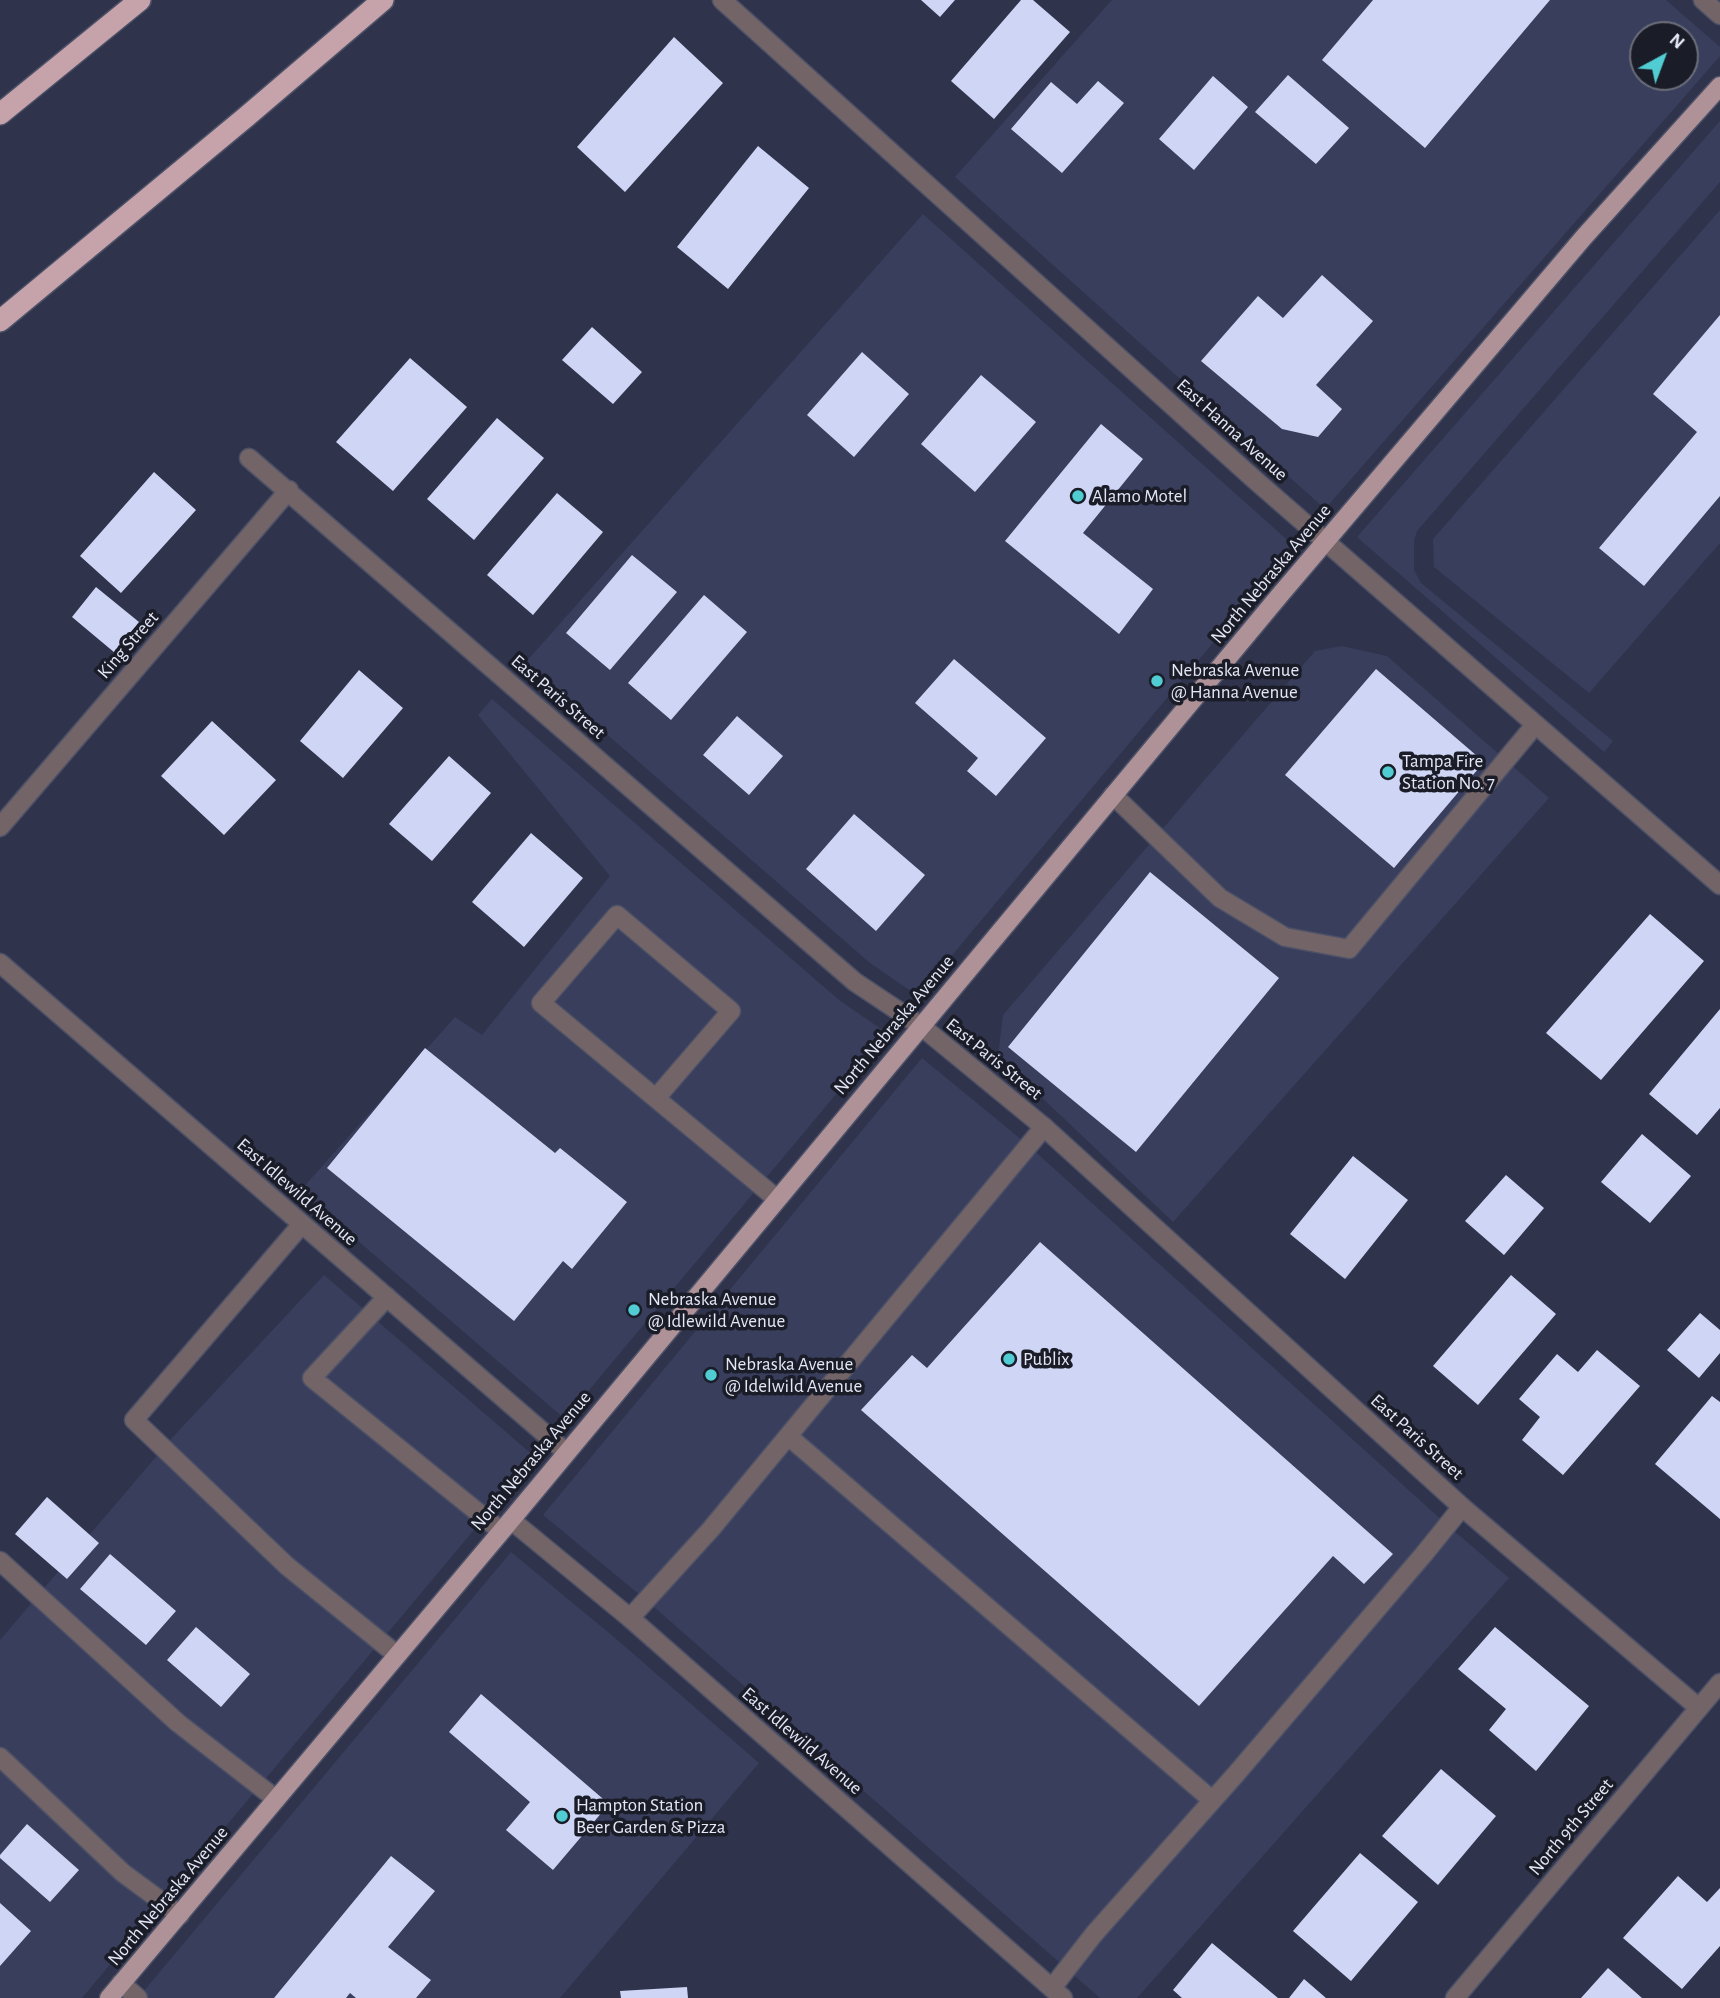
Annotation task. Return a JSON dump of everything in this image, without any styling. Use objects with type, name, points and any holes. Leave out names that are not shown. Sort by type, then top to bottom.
[{"type":"highway","points":[[0,114],[140,0]]},
{"type":"highway","points":[[0,321],[383,0]]},
{"type":"main road","name":"North Nebraska Avenue","points":[[109,1998],[1325,541],[1584,237],[1720,86]]},
{"type":"street","points":[[1703,0],[1720,15]]},
{"type":"street","name":"East Hanna Avenue","points":[[725,1],[1325,541],[1720,885]]},
{"type":"street","name":"East Paris Street","points":[[249,457],[855,982],[921,1026],[1044,1127],[1462,1507],[1699,1708]]},
{"type":"street","name":"King Street","points":[[0,827],[289,490]]},
{"type":"street","points":[[1113,795],[1220,898],[1285,937],[1349,949],[1535,725]]},
{"type":"street","points":[[656,1098],[731,1011],[617,915],[541,1003],[777,1199]]},
{"type":"street","name":"East Idlewild Avenue","points":[[0,963],[566,1452]]},
{"type":"street","points":[[630,1618],[711,1529],[1044,1127]]},
{"type":"street","points":[[302,1224],[134,1420],[287,1566],[397,1655]]},
{"type":"street","name":"East Idlewild Avenue","points":[[387,1297],[312,1378],[630,1618],[1057,1993]]},
{"type":"street","points":[[788,1436],[1212,1800]]},
{"type":"street","points":[[1057,1993],[1094,1934],[1462,1507]]},
{"type":"street","points":[[0,1561],[178,1723],[276,1799]]},
{"type":"street","name":"North 9th Street","points":[[1455,1998],[1720,1683]]},
{"type":"street","points":[[0,1757],[124,1873],[180,1915]]},
{"type":"street","points":[[121,1983],[138,1998]]},
{"type":"shaded area","points":[[1112,0],[1666,0],[1690,21],[1629,21],[1629,91],[1689,91],[1325,509],[955,177]]},
{"type":"shaded area","points":[[1699,29],[1720,47],[1720,56],[1699,80]]},
{"type":"shaded area","points":[[1720,121],[1720,182],[1417,531],[1414,541],[1414,570],[1421,583],[1613,741],[1604,752],[1357,537]]},
{"type":"shaded area","points":[[1720,210],[1720,543],[1589,693],[1434,567],[1433,539]]},
{"type":"shaded area","points":[[923,214],[1294,546],[918,996],[870,963],[525,663]]},
{"type":"shaded area","points":[[1342,646],[1387,656],[1549,798],[1173,1222],[998,1056],[1003,1015],[1315,651]]},
{"type":"shaded area","points":[[492,699],[839,1000],[887,1033],[565,1419],[300,1191],[455,1017],[482,1035],[610,876],[478,715]]},
{"type":"shaded area","points":[[922,1058],[1028,1145],[1509,1578],[1137,1998],[1100,1998],[646,1600],[543,1515]]},
{"type":"shaded area","points":[[324,1275],[535,1457],[82,1998],[0,1998],[0,1640],[172,1438]]},
{"type":"shaded area","points":[[511,1552],[759,1763],[560,1998],[138,1998]]},
{"type":"building","points":[[921,0],[955,0],[940,17]]},
{"type":"building","points":[[1021,0],[1033,0],[1070,32],[994,119],[951,81]]},
{"type":"building","points":[[1373,0],[1550,0],[1425,148],[1322,60]]},
{"type":"building","points":[[674,37],[723,83],[625,192],[577,147]]},
{"type":"building","points":[[1288,75],[1349,128],[1316,164],[1255,112]]},
{"type":"building","points":[[1213,76],[1248,107],[1194,170],[1159,139]]},
{"type":"building","points":[[1098,81],[1124,103],[1062,173],[1011,129],[1051,82],[1077,104]]},
{"type":"building","points":[[758,146],[809,188],[728,289],[677,247]]},
{"type":"building","points":[[1322,275],[1373,321],[1316,385],[1342,409],[1318,437],[1282,429],[1201,361],[1258,296],[1283,318]]},
{"type":"building","points":[[1720,315],[1720,496],[1644,586],[1599,548],[1697,432],[1653,394]]},
{"type":"building","points":[[592,327],[642,372],[613,404],[562,360]]},
{"type":"building","points":[[862,352],[909,394],[854,457],[807,415]]},
{"type":"building","points":[[410,358],[467,407],[393,491],[336,442]]},
{"type":"building","points":[[981,375],[1036,422],[975,492],[921,444]]},
{"type":"building","points":[[497,418],[544,458],[474,540],[427,499]]},
{"type":"building","name":"Alamo Motel","points":[[1101,424],[1143,459],[1083,533],[1153,589],[1119,634],[1005,541]]},
{"type":"building","points":[[154,472],[196,510],[121,593],[80,556]]},
{"type":"building","points":[[557,493],[603,532],[533,615],[487,575]]},
{"type":"building","points":[[632,555],[677,592],[610,670],[566,633]]},
{"type":"building","points":[[96,587],[139,622],[115,653],[72,617]]},
{"type":"building","points":[[704,595],[747,632],[671,720],[628,683]]},
{"type":"building","points":[[954,659],[1046,738],[996,796],[967,771],[978,758],[915,703]]},
{"type":"building","points":[[1376,669],[1484,762],[1394,868],[1285,775]]},
{"type":"building","points":[[359,670],[403,708],[343,778],[300,741]]},
{"type":"building","points":[[737,716],[783,756],[749,795],[703,755]]},
{"type":"building","points":[[212,721],[276,780],[224,835],[161,776]]},
{"type":"building","points":[[449,756],[491,793],[432,861],[389,824]]},
{"type":"building","points":[[854,814],[925,875],[876,931],[806,869]]},
{"type":"building","points":[[531,833],[583,878],[524,947],[472,902]]},
{"type":"building","points":[[1150,872],[1279,978],[1136,1152],[1008,1047]]},
{"type":"building","points":[[1650,914],[1704,961],[1601,1080],[1546,1033]]},
{"type":"building","points":[[1720,1009],[1720,1108],[1697,1135],[1649,1094]]},
{"type":"building","points":[[425,1048],[555,1153],[560,1148],[627,1202],[572,1269],[563,1261],[514,1321],[327,1168]]},
{"type":"building","points":[[1642,1134],[1691,1176],[1650,1223],[1601,1182]]},
{"type":"building","points":[[1353,1156],[1408,1200],[1345,1279],[1290,1234]]},
{"type":"building","points":[[1506,1175],[1544,1208],[1504,1255],[1465,1221]]},
{"type":"building","points":[[1040,1242],[1393,1554],[1364,1584],[1333,1556],[1199,1706],[861,1410],[912,1355],[927,1368]]},
{"type":"building","points":[[1511,1275],[1556,1314],[1478,1405],[1433,1366]]},
{"type":"building","points":[[1700,1313],[1720,1330],[1720,1353],[1699,1378],[1667,1350]]},
{"type":"building","points":[[1597,1350],[1640,1386],[1563,1475],[1522,1440],[1540,1417],[1519,1399],[1557,1354],[1578,1372]]},
{"type":"building","points":[[1712,1396],[1720,1402],[1720,1519],[1655,1464]]},
{"type":"building","points":[[47,1497],[99,1543],[67,1579],[15,1534]]},
{"type":"building","points":[[110,1554],[176,1611],[146,1645],[80,1589]]},
{"type":"building","points":[[196,1627],[250,1674],[221,1707],[167,1660]]},
{"type":"building","points":[[1495,1627],[1589,1706],[1536,1771],[1489,1730],[1506,1709],[1458,1669]]},
{"type":"building","points":[[481,1694],[609,1804],[553,1870],[506,1830],[530,1802],[449,1732]]},
{"type":"building","points":[[1441,1769],[1496,1816],[1438,1885],[1382,1836]]},
{"type":"building","points":[[27,1824],[79,1870],[50,1902],[0,1858]]},
{"type":"building","points":[[1360,1853],[1418,1902],[1351,1981],[1293,1931]]},
{"type":"building","points":[[391,1856],[435,1891],[388,1947],[431,1980],[416,1998],[356,1998],[350,1993],[346,1998],[274,1998]]},
{"type":"building","points":[[1678,1876],[1707,1902],[1720,1888],[1720,1946],[1682,1989],[1623,1938]]},
{"type":"building","points":[[0,1903],[31,1931],[0,1966]]},
{"type":"building","points":[[1212,1943],[1278,1998],[1182,1998],[1173,1990]]},
{"type":"building","points":[[1608,1968],[1642,1998],[1581,1998]]},
{"type":"building","points":[[1304,1979],[1326,1998],[1289,1998]]},
{"type":"building","points":[[687,1987],[688,1998],[621,1998],[620,1991]]},
{"type":"place","name":"Alamo Motel","points":[[1078,496]]},
{"type":"place","name":"Nebraska Avenue @ Hanna Avenue","points":[[1157,681]]},
{"type":"place","name":"Tampa Fire Station No. 7","points":[[1388,772]]},
{"type":"place","name":"Nebraska Avenue @ Idlewild Avenue","points":[[634,1310]]},
{"type":"place","name":"Publix","points":[[1009,1359]]},
{"type":"place","name":"Nebraska Avenue @ Idelwild Avenue","points":[[711,1375]]},
{"type":"place","name":"Hampton Station Beer Garden & Pizza","points":[[562,1816]]}]
